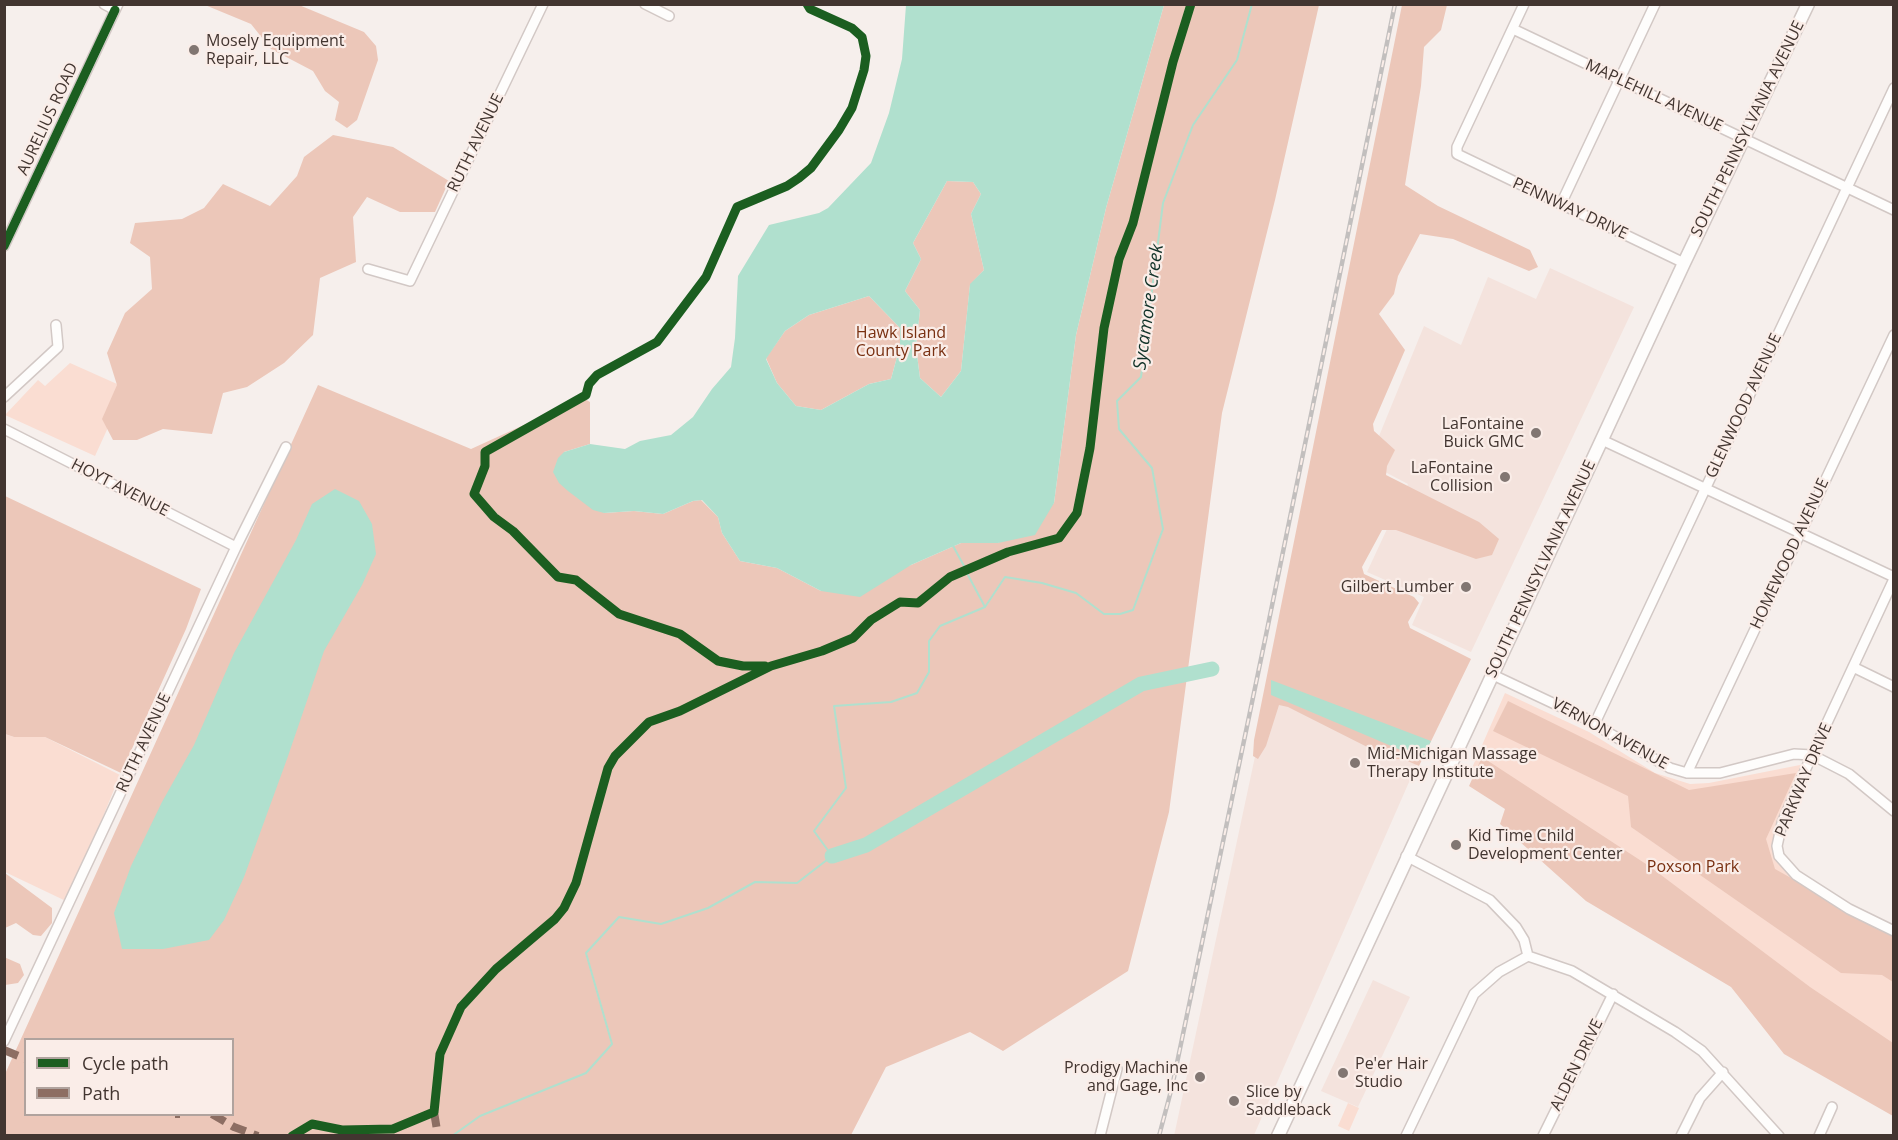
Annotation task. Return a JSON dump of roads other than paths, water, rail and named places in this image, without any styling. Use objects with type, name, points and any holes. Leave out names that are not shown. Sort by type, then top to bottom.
[{"type":"main road","name":"SOUTH PENNSYLVANIA AVENUE","points":[[1278,1136],[1491,674],[1808,4]]},
{"type":"street","points":[[104,4],[117,7]]},
{"type":"street","name":"RUTH AVENUE","points":[[368,269],[410,281],[543,4]]},
{"type":"street","points":[[645,4],[669,15]]},
{"type":"street","points":[[1513,29],[1524,4]]},
{"type":"street","points":[[1561,204],[1655,4]]},
{"type":"street","name":"AURELIUS ROAD","points":[[6,241],[117,7]]},
{"type":"street","name":"MAPLEHILL AVENUE","points":[[1513,29],[1893,210]]},
{"type":"street","name":"PENNWAY DRIVE","points":[[1513,29],[1457,147],[1457,154],[1684,263]]},
{"type":"street","name":"GLENWOOD AVENUE","points":[[1595,723],[1893,88]]},
{"type":"street","points":[[4,397],[58,347],[56,325]]},
{"type":"street","name":"HOMEWOOD AVENUE","points":[[1687,772],[1893,335]]},
{"type":"street","name":"HOYT AVENUE","points":[[4,429],[236,547]]},
{"type":"street","points":[[1602,440],[1893,578]]},
{"type":"street","name":"RUTH AVENUE","points":[[4,1041],[236,547],[286,447]]},
{"type":"street","name":"PARKWAY DRIVE","points":[[1893,578],[1782,823],[1777,846],[1779,856],[1796,875],[1818,890],[1893,931]]},
{"type":"street","points":[[1853,667],[1893,687]]},
{"type":"street","name":"VERNON AVENUE","points":[[1491,674],[1595,723],[1649,758],[1687,772],[1720,773],[1794,754],[1812,755]]},
{"type":"street","points":[[1812,755],[1849,774],[1893,811]]},
{"type":"street","points":[[1406,856],[1490,900],[1516,927],[1524,940],[1528,956]]},
{"type":"street","points":[[1406,1136],[1474,994],[1492,976],[1528,956],[1572,971],[1675,1032],[1702,1051],[1779,1136]]},
{"type":"street","name":"ALDEN DRIVE","points":[[1543,1136],[1613,994]]},
{"type":"street","points":[[1100,1136],[1117,1069]]},
{"type":"street","points":[[1681,1136],[1700,1098],[1723,1072]]},
{"type":"street","points":[[1819,1136],[1832,1107]]},
{"type":"waterway","name":"Sycamore Creek","points":[[452,1136],[480,1116],[586,1073],[612,1044],[586,953],[619,917],[661,924],[708,908],[755,882],[797,883],[832,856],[814,831],[846,788],[834,706],[891,702],[917,693],[929,672],[929,641],[940,626],[985,607],[1005,577],[1042,583],[1076,593],[1104,614],[1120,614],[1133,610],[1163,529],[1152,468],[1119,429],[1117,401],[1141,377],[1163,203],[1193,125],[1237,60],[1252,4]]},
{"type":"waterway","points":[[952,544],[964,566]]},
{"type":"waterway","points":[[968,575],[985,607]]},
{"type":"waterway","points":[[832,856],[866,845],[1141,684],[1212,669]]},
{"type":"railway","points":[[1159,1136],[1172,1087],[1395,4]]},
{"type":"place","name":"Mosely Equipment Repair, LLC","points":[[194,50]]},
{"type":"place","name":"LaFontaine Buick GMC","points":[[1536,433]]},
{"type":"place","name":"LaFontaine Collision","points":[[1505,477]]},
{"type":"place","name":"Gilbert Lumber","points":[[1466,587]]},
{"type":"place","name":"Mid-Michigan Massage Therapy Institute","points":[[1355,763]]},
{"type":"place","name":"Kid Time Child Development Center","points":[[1456,845]]},
{"type":"place","name":"Pe'er Hair Studio","points":[[1343,1073]]},
{"type":"place","name":"Prodigy Machine and Gage, Inc","points":[[1200,1077]]},
{"type":"place","name":"Slice by Saddleback","points":[[1234,1101]]},
{"type":"park label","name":"Hawk Island County Park","points":[[901,342]]},
{"type":"park label","name":"Poxson Park","points":[[1693,867]]}]
